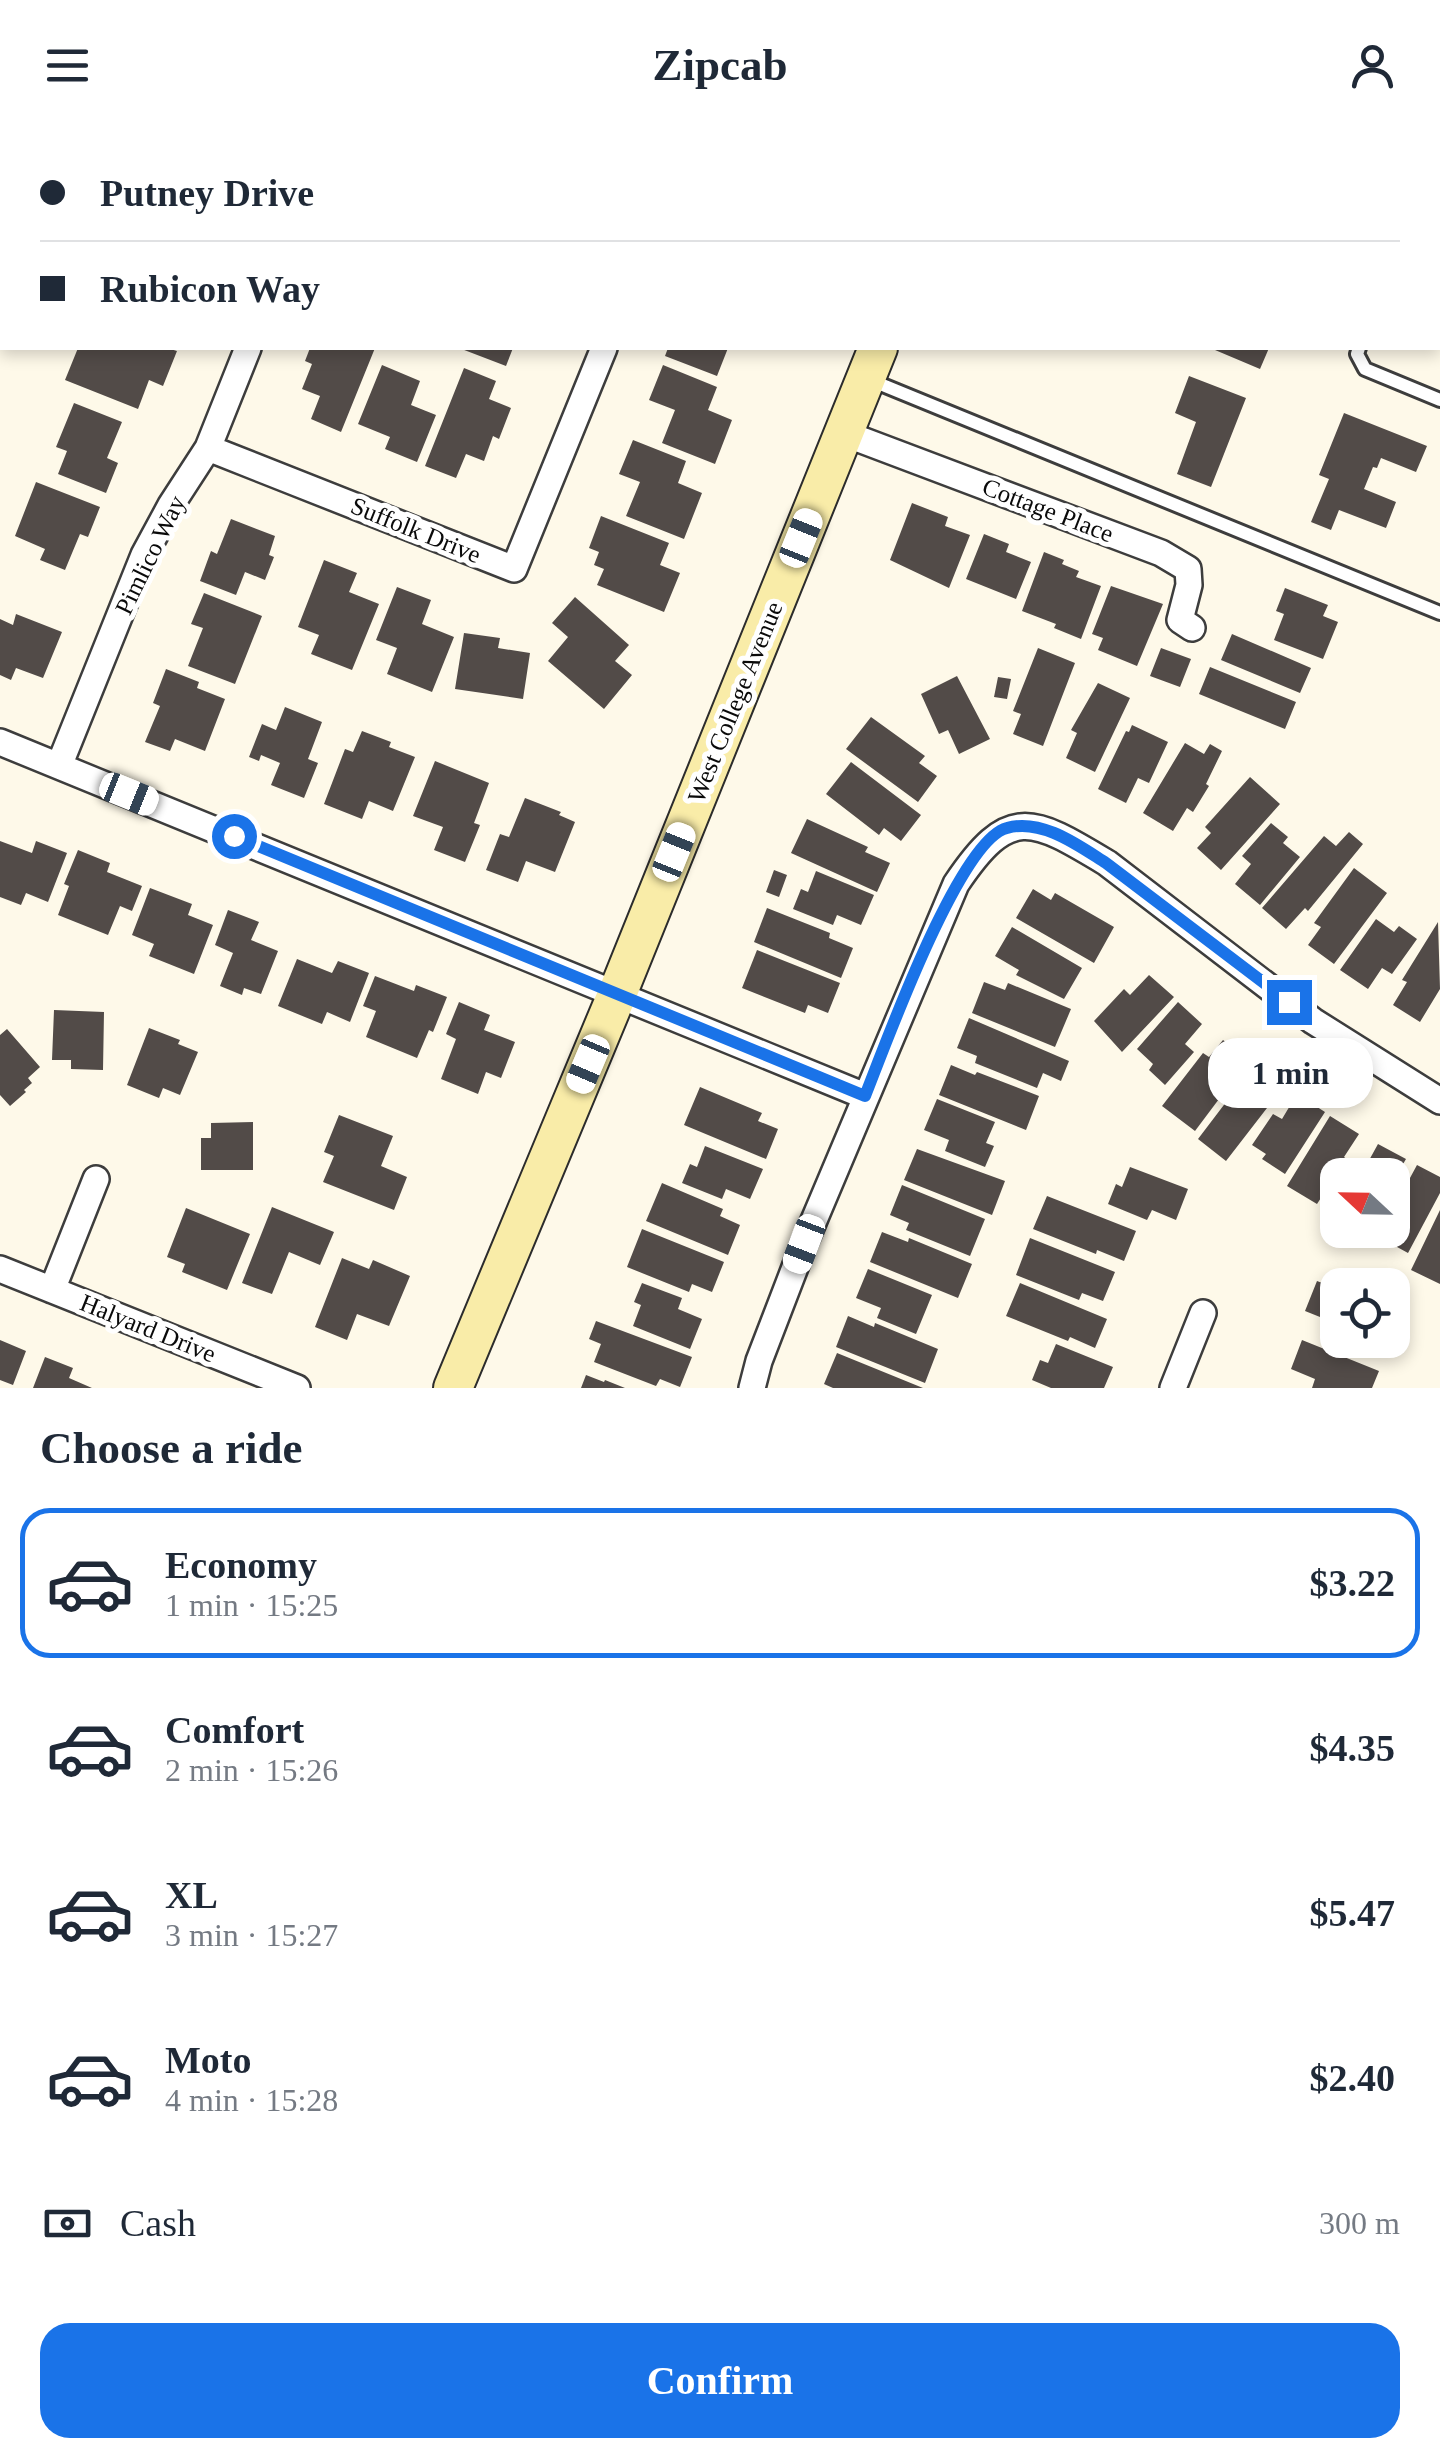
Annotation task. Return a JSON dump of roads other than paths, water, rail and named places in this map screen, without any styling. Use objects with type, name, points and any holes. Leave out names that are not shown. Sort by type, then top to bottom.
[{"type":"main road","name":"West College Avenue","points":[[453,1388],[618,992],[871,363]]},
{"type":"street","name":"Pimlico Way","points":[[59,766],[144,555],[171,504],[208,448],[247,350]]},
{"type":"street","name":"Suffolk Drive","points":[[208,448],[514,569],[603,350]]},
{"type":"street","name":"Cottage Place","points":[[843,432],[1161,553],[1188,570],[1189,585],[1180,620],[1192,628]]},
{"type":"street","points":[[0,742],[865,1096]]},
{"type":"street","points":[[752,1388],[797,1261],[956,884],[978,850],[1006,828],[1038,828],[1074,843],[1106,863],[1314,1020],[1440,1102]]},
{"type":"street","points":[[52,1290],[96,1179]]},
{"type":"street","name":"Halyard Drive","points":[[0,1268],[297,1388]]},
{"type":"street","points":[[1172,1388],[1203,1313]]},
{"type":"lane","points":[[1358,350],[1366,369],[1440,400]]},
{"type":"lane","points":[[871,363],[1440,613]]}]
